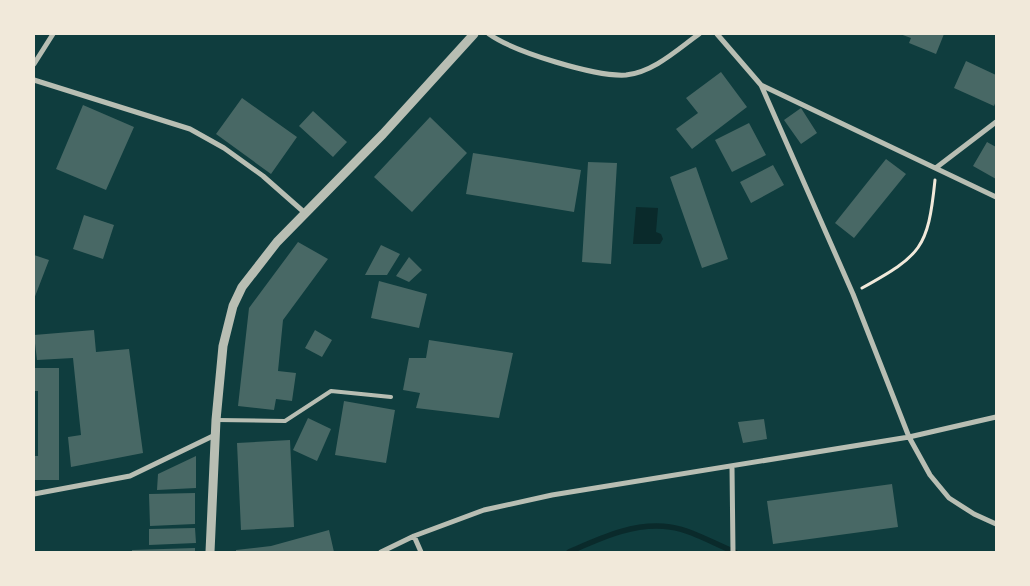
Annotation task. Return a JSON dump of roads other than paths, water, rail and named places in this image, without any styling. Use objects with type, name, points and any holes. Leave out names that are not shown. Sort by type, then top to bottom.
[{"type":"street","points":[[34,64],[53,34]]},
{"type":"street","points":[[489,34],[513,48],[545,59],[598,72],[627,74],[654,66],[699,34]]},
{"type":"street","points":[[717,34],[761,85],[853,294],[909,437],[930,475],[949,498],[974,514],[996,524]]},
{"type":"street","points":[[210,552],[216,420],[223,346],[233,306],[253,271],[305,213],[383,134],[471,35]]},
{"type":"street","points":[[34,80],[190,130],[224,148],[263,176],[305,213]]},
{"type":"street","points":[[761,85],[996,196]]},
{"type":"street","points":[[937,167],[996,122]]},
{"type":"street","points":[[380,552],[414,536],[484,510],[552,495],[909,437],[996,417]]},
{"type":"street","points":[[34,494],[130,476],[216,435]]},
{"type":"street","points":[[732,467],[733,552]]},
{"type":"street","points":[[414,536],[421,552]]},
{"type":"lane","points":[[216,420],[285,421],[331,391],[391,397]]},
{"type":"water","points":[[636,207],[658,208],[656,232],[661,234],[663,239],[660,244],[633,244]]},
{"type":"waterway","points":[[569,552],[618,532],[657,526],[686,531],[735,552]]}]
